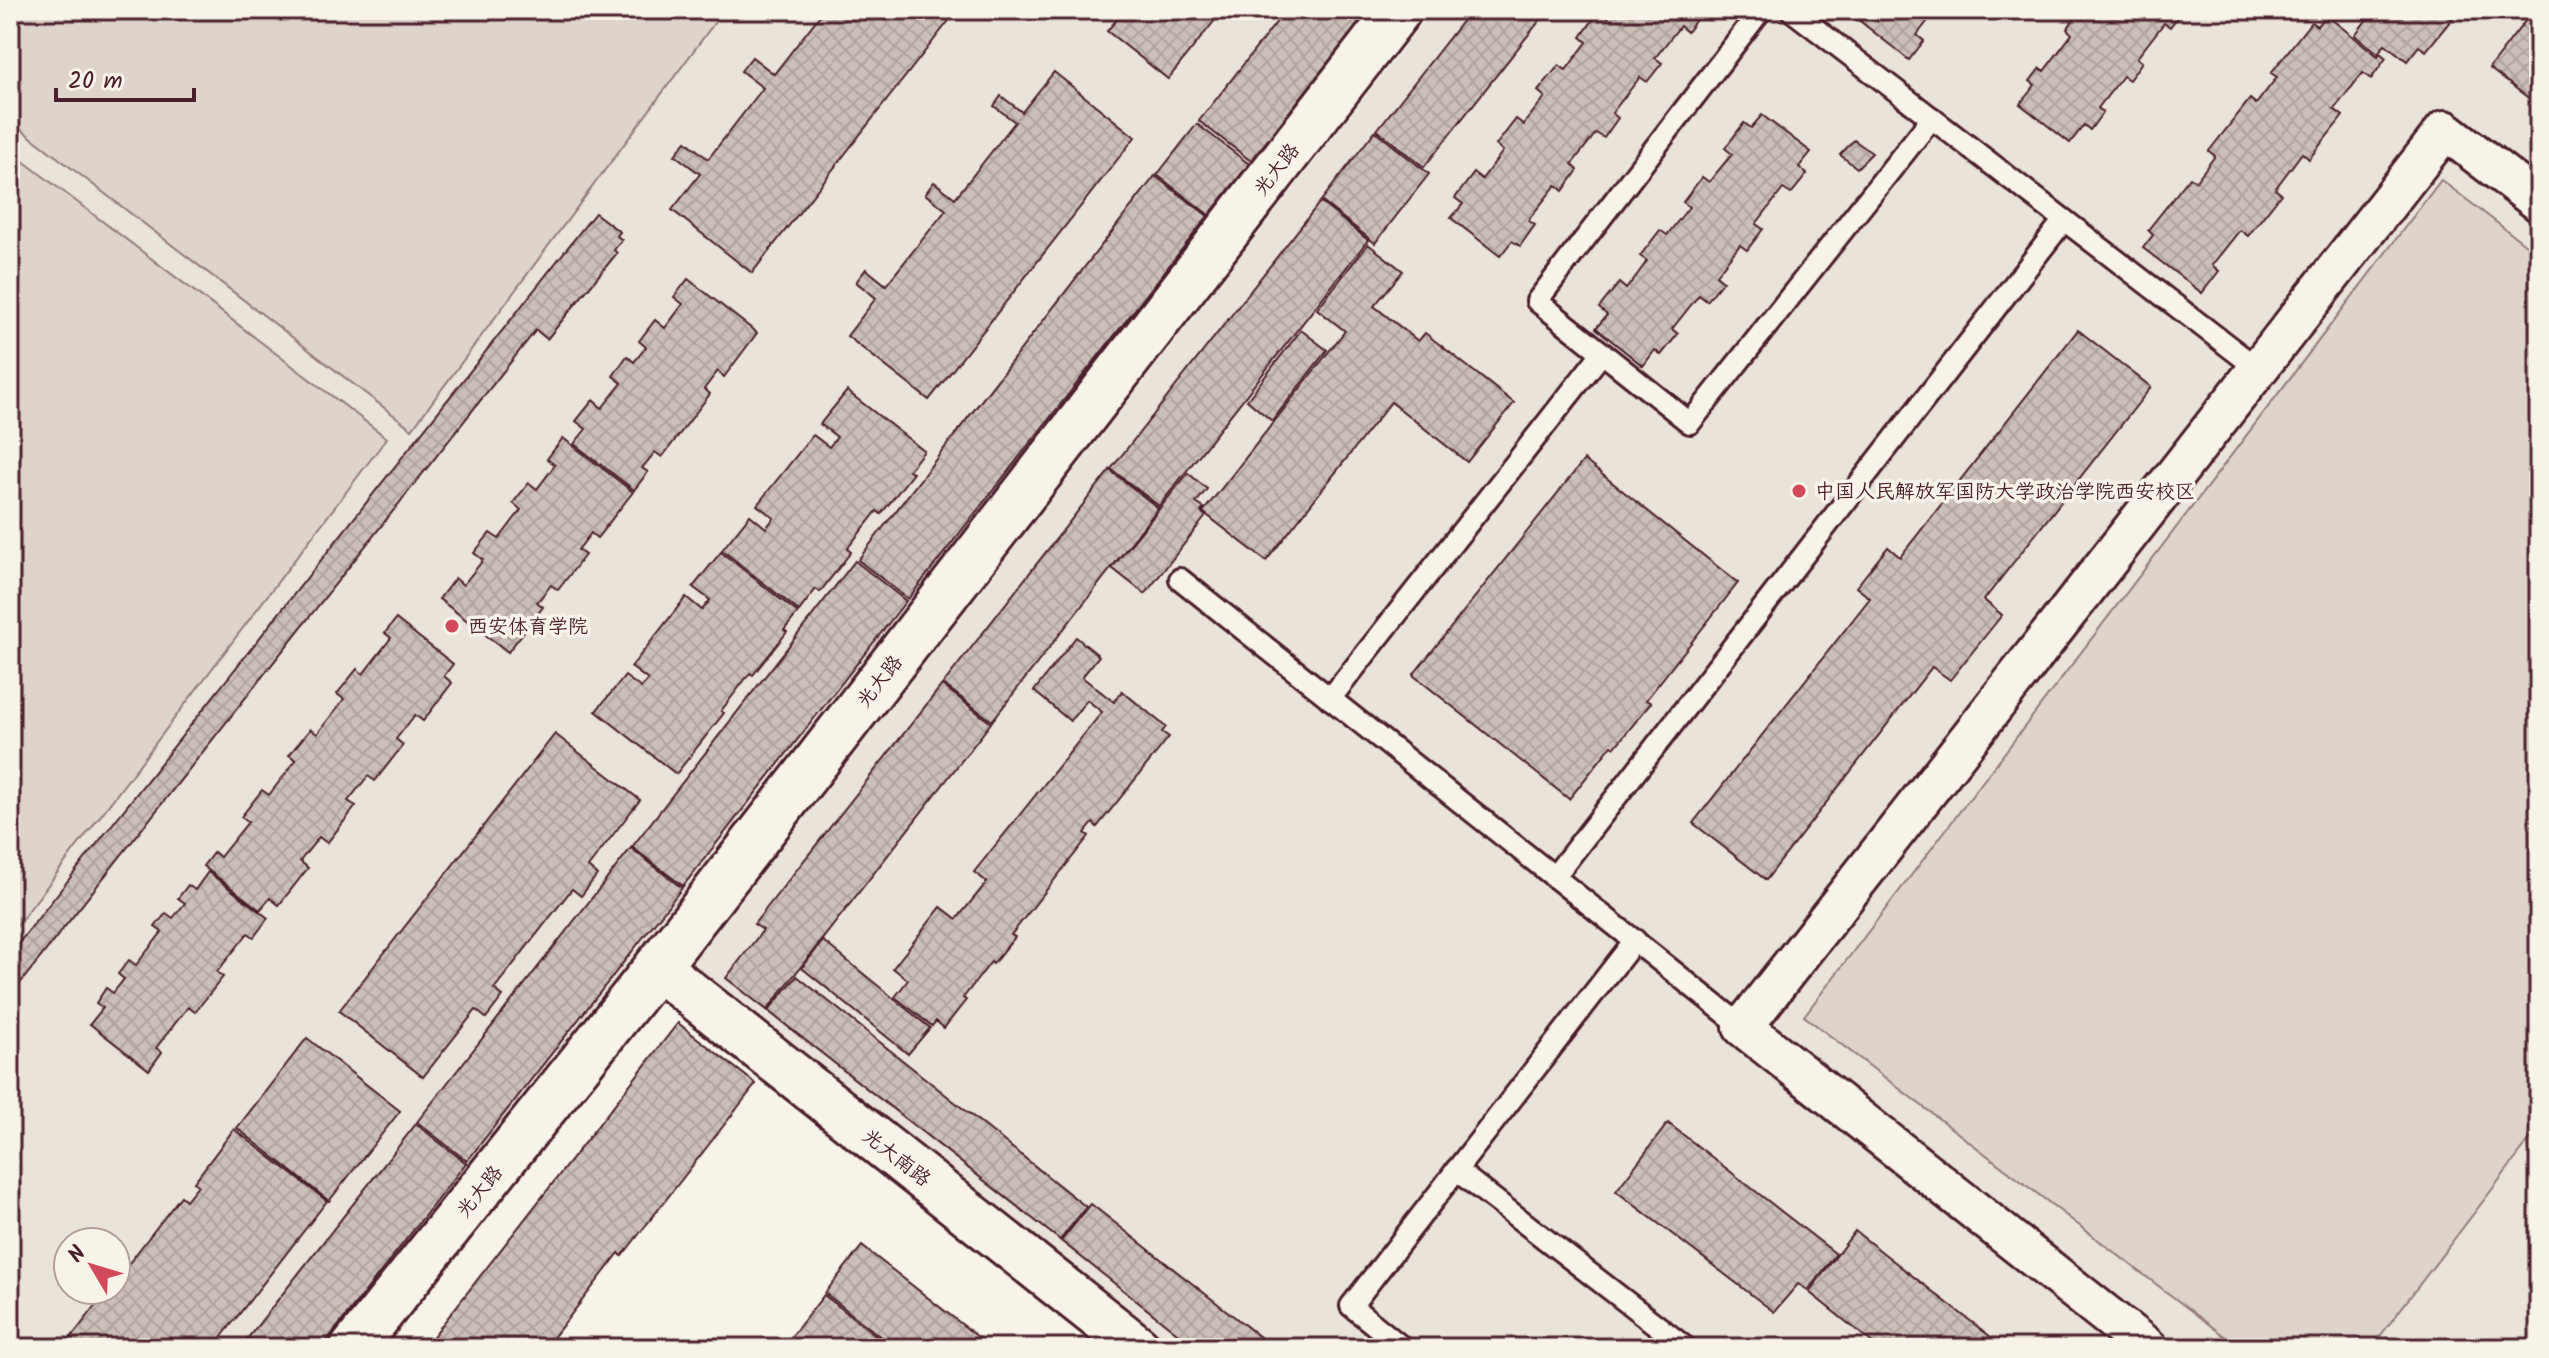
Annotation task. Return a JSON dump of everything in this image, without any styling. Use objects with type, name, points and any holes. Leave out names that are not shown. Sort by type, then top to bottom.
[{"type":"street","name":"光大路","points":[[353,1348],[657,967],[1399,10]]},
{"type":"street","points":[[2148,1348],[1743,1027],[2445,130],[2539,202]]},
{"type":"street","name":"光大南路","points":[[657,967],[1138,1348]]},
{"type":"lane","points":[[1761,10],[1537,301],[1690,423],[1932,118]]},
{"type":"lane","points":[[1791,10],[2258,369]]},
{"type":"lane","points":[[1554,877],[2064,220]]},
{"type":"lane","points":[[1330,699],[1602,353]]},
{"type":"lane","points":[[1180,579],[1743,1027]]},
{"type":"lane","points":[[1403,1348],[1351,1306],[1635,940]]},
{"type":"lane","points":[[1456,1170],[1686,1348]]},
{"type":"shaded area","name":"西安体育学院","points":[[10,10],[1376,10],[327,1348],[10,1348]]},
{"type":"shaded area","points":[[10,10],[724,10],[412,429],[10,121]]},
{"type":"shaded area","name":"中国人民解放军国防大学政治学院西安校区","points":[[1432,10],[2539,10],[2539,1348],[1166,1348],[686,971]]},
{"type":"shaded area","points":[[10,151],[387,438],[10,935]]},
{"type":"shaded area","points":[[2441,180],[2539,255],[2539,1128],[2371,1348],[2240,1348],[1804,1016]]},
{"type":"building","points":[[824,10],[941,10],[951,18],[752,273],[672,210],[700,174],[675,155],[686,141],[708,159],[763,88],[741,71],[752,57],[774,74]]},
{"type":"building","points":[[1112,10],[1223,10],[1168,79],[1107,31],[1119,17]]},
{"type":"building","points":[[1286,10],[1369,10],[1251,161],[1199,121]]},
{"type":"building","points":[[1471,10],[1548,10],[1424,167],[1377,130]]},
{"type":"building","points":[[1614,10],[1703,10],[1687,32],[1680,26],[1655,58],[1662,63],[1647,82],[1640,77],[1612,113],[1618,118],[1604,138],[1596,133],[1572,164],[1578,170],[1563,191],[1556,185],[1530,218],[1529,221],[1535,225],[1520,246],[1512,241],[1500,256],[1451,218],[1463,204],[1455,198],[1474,173],[1482,179],[1503,151],[1496,145],[1516,119],[1524,125],[1545,97],[1538,91],[1559,65],[1566,70],[1587,42],[1581,37],[1599,11],[1608,18]]},
{"type":"building","points":[[1846,10],[1936,10],[1917,35],[1924,41],[1909,60]]},
{"type":"building","points":[[2090,10],[2183,10],[2170,27],[2164,23],[2137,58],[2142,62],[2129,80],[2123,76],[2098,108],[2103,112],[2090,130],[2084,125],[2070,143],[2020,104],[2035,85],[2030,81],[2040,68],[2044,71],[2072,34],[2067,29],[2077,15],[2083,19]]},
{"type":"building","points":[[2374,10],[2450,10],[2455,15],[2426,51],[2419,46],[2407,61],[2385,44],[2378,53],[2355,35]]},
{"type":"building","points":[[2326,15],[2378,56],[2380,53],[2386,58],[2371,79],[2363,73],[2334,109],[2343,116],[2309,159],[2302,153],[2275,189],[2281,194],[2248,236],[2240,230],[2212,265],[2219,271],[2202,293],[2143,248],[2153,235],[2148,230],[2190,177],[2196,181],[2215,156],[2209,151],[2250,99],[2256,104],[2277,77],[2271,73],[2311,22],[2317,26]]},
{"type":"building","points":[[2529,16],[2539,24],[2539,106],[2489,68]]},
{"type":"building","points":[[1054,72],[1135,137],[929,400],[847,336],[876,298],[856,282],[866,269],[886,285],[946,210],[925,194],[934,182],[955,198],[1015,122],[994,106],[1001,96],[1022,112]]},
{"type":"building","points":[[1762,115],[1811,152],[1799,167],[1807,174],[1791,194],[1783,189],[1756,224],[1763,229],[1747,250],[1740,245],[1716,275],[1723,281],[1707,301],[1699,295],[1672,329],[1678,334],[1661,355],[1655,350],[1643,366],[1596,328],[1607,315],[1599,308],[1619,283],[1626,289],[1647,261],[1640,256],[1660,230],[1667,235],[1689,207],[1683,202],[1702,177],[1709,182],[1732,154],[1725,148],[1744,123],[1751,128]]},
{"type":"building","points":[[1197,124],[1249,164],[1209,215],[1157,175]]},
{"type":"building","points":[[1375,131],[1429,174],[1375,243],[1321,201]]},
{"type":"building","points":[[1854,140],[1872,153],[1857,168],[1840,155]]},
{"type":"building","points":[[1155,176],[1208,216],[908,599],[858,560]]},
{"type":"building","points":[[1320,202],[1368,240],[1159,506],[1111,469]]},
{"type":"building","points":[[595,213],[620,232],[617,236],[622,240],[614,250],[617,253],[547,339],[536,330],[10,996],[10,954]]},
{"type":"building","points":[[1368,244],[1403,271],[1374,306],[1418,341],[1425,333],[1514,403],[1467,462],[1391,402],[1266,561],[1203,512],[1345,331],[1317,309]]},
{"type":"building","points":[[688,279],[757,333],[724,377],[718,371],[704,389],[710,394],[662,457],[655,452],[642,468],[648,472],[634,490],[574,444],[586,429],[576,421],[593,400],[602,408],[622,383],[613,376],[627,356],[634,362],[646,347],[639,341],[655,320],[665,328],[683,304],[674,297]]},
{"type":"building","points":[[1301,330],[1327,350],[1272,421],[1247,400]]},
{"type":"building","points":[[2078,330],[2151,387],[1984,600],[2002,615],[1950,680],[1932,667],[1766,880],[1693,823],[1870,598],[1856,587],[1888,547],[1900,557]]},
{"type":"building","points":[[847,391],[924,451],[909,470],[913,473],[881,514],[877,511],[847,549],[851,552],[820,592],[816,589],[799,611],[722,550],[750,515],[766,528],[774,518],[757,505],[813,435],[829,447],[837,437],[820,424]]},
{"type":"building","points":[[563,438],[633,492],[597,538],[591,533],[578,550],[585,555],[558,590],[551,585],[537,602],[543,607],[508,652],[439,599],[455,578],[463,585],[483,560],[474,553],[490,533],[499,539],[521,510],[513,503],[529,483],[537,489],[555,465],[547,459]]},
{"type":"building","points":[[1584,460],[1738,583],[1646,700],[1651,703],[1569,799],[1413,675]]},
{"type":"building","points":[[1110,470],[1158,508],[992,721],[943,684]]},
{"type":"building","points":[[1188,473],[1207,489],[1196,503],[1204,508],[1201,512],[1206,516],[1145,594],[1112,568]]},
{"type":"building","points":[[721,552],[798,613],[784,630],[787,632],[753,675],[750,673],[721,711],[724,713],[676,774],[596,711],[625,676],[641,688],[648,680],[631,667],[686,597],[702,610],[710,600],[693,587]]},
{"type":"building","points":[[855,561],[906,601],[683,886],[632,847]]},
{"type":"building","points":[[396,619],[453,664],[444,676],[452,683],[423,721],[415,715],[396,739],[403,745],[375,781],[368,776],[348,801],[356,806],[327,843],[319,837],[300,861],[308,868],[279,905],[270,898],[260,910],[203,866],[214,852],[220,857],[248,822],[241,817],[262,790],[269,795],[296,760],[289,755],[310,729],[317,734],[344,699],[337,694],[357,669],[363,674],[391,638],[385,633]]},
{"type":"building","points":[[1076,637],[1099,656],[1082,677],[1114,702],[1122,691],[1166,727],[1162,732],[1169,737],[1097,827],[1093,823],[1085,833],[1089,836],[1011,935],[1015,937],[963,998],[966,1000],[944,1028],[936,1021],[932,1026],[895,997],[908,980],[893,968],[941,907],[957,919],[987,882],[974,872],[1102,712],[1087,700],[1070,721],[1034,691]]},
{"type":"building","points":[[942,685],[991,723],[767,1010],[726,978],[763,930],[754,924]]},
{"type":"building","points":[[555,734],[640,800],[588,867],[597,875],[581,896],[572,889],[494,989],[503,996],[486,1018],[476,1010],[423,1077],[339,1011]]},
{"type":"building","points":[[631,848],[682,888],[467,1161],[417,1122]]},
{"type":"building","points":[[208,872],[268,918],[254,937],[248,933],[217,972],[223,977],[195,1012],[188,1007],[156,1048],[162,1052],[149,1070],[90,1024],[103,1008],[96,1003],[106,988],[113,993],[124,979],[118,974],[129,960],[136,965],[162,932],[155,927],[166,913],[173,918],[185,903],[178,898],[188,885],[195,890]]},
{"type":"building","points":[[823,941],[930,1028],[908,1054],[802,968]]},
{"type":"building","points":[[797,976],[1086,1207],[1060,1240],[768,1011]]},
{"type":"building","points":[[678,1023],[756,1084],[622,1256],[619,1253],[545,1348],[424,1348]]},
{"type":"building","points":[[307,1038],[400,1111],[329,1201],[237,1128]]},
{"type":"building","points":[[1668,1123],[1836,1254],[1808,1290],[1798,1284],[1774,1312],[1616,1191]]},
{"type":"building","points":[[416,1124],[466,1163],[321,1348],[240,1348]]},
{"type":"building","points":[[234,1129],[327,1201],[213,1348],[63,1348],[96,1306],[132,1306],[132,1259],[181,1196],[186,1200],[198,1185],[194,1182]]},
{"type":"building","points":[[1091,1204],[1274,1348],[1196,1348],[1061,1241]]},
{"type":"building","points":[[1855,1231],[2005,1348],[1879,1348],[1809,1292]]},
{"type":"building","points":[[862,1246],[992,1348],[895,1348],[825,1293]]},
{"type":"building","points":[[824,1295],[892,1348],[794,1348],[787,1342]]},
{"type":"place","name":"中国人民解放军国防大学政治学院西安校区","points":[[1799,491]]},
{"type":"place","name":"西安体育学院","points":[[452,626]]}]
